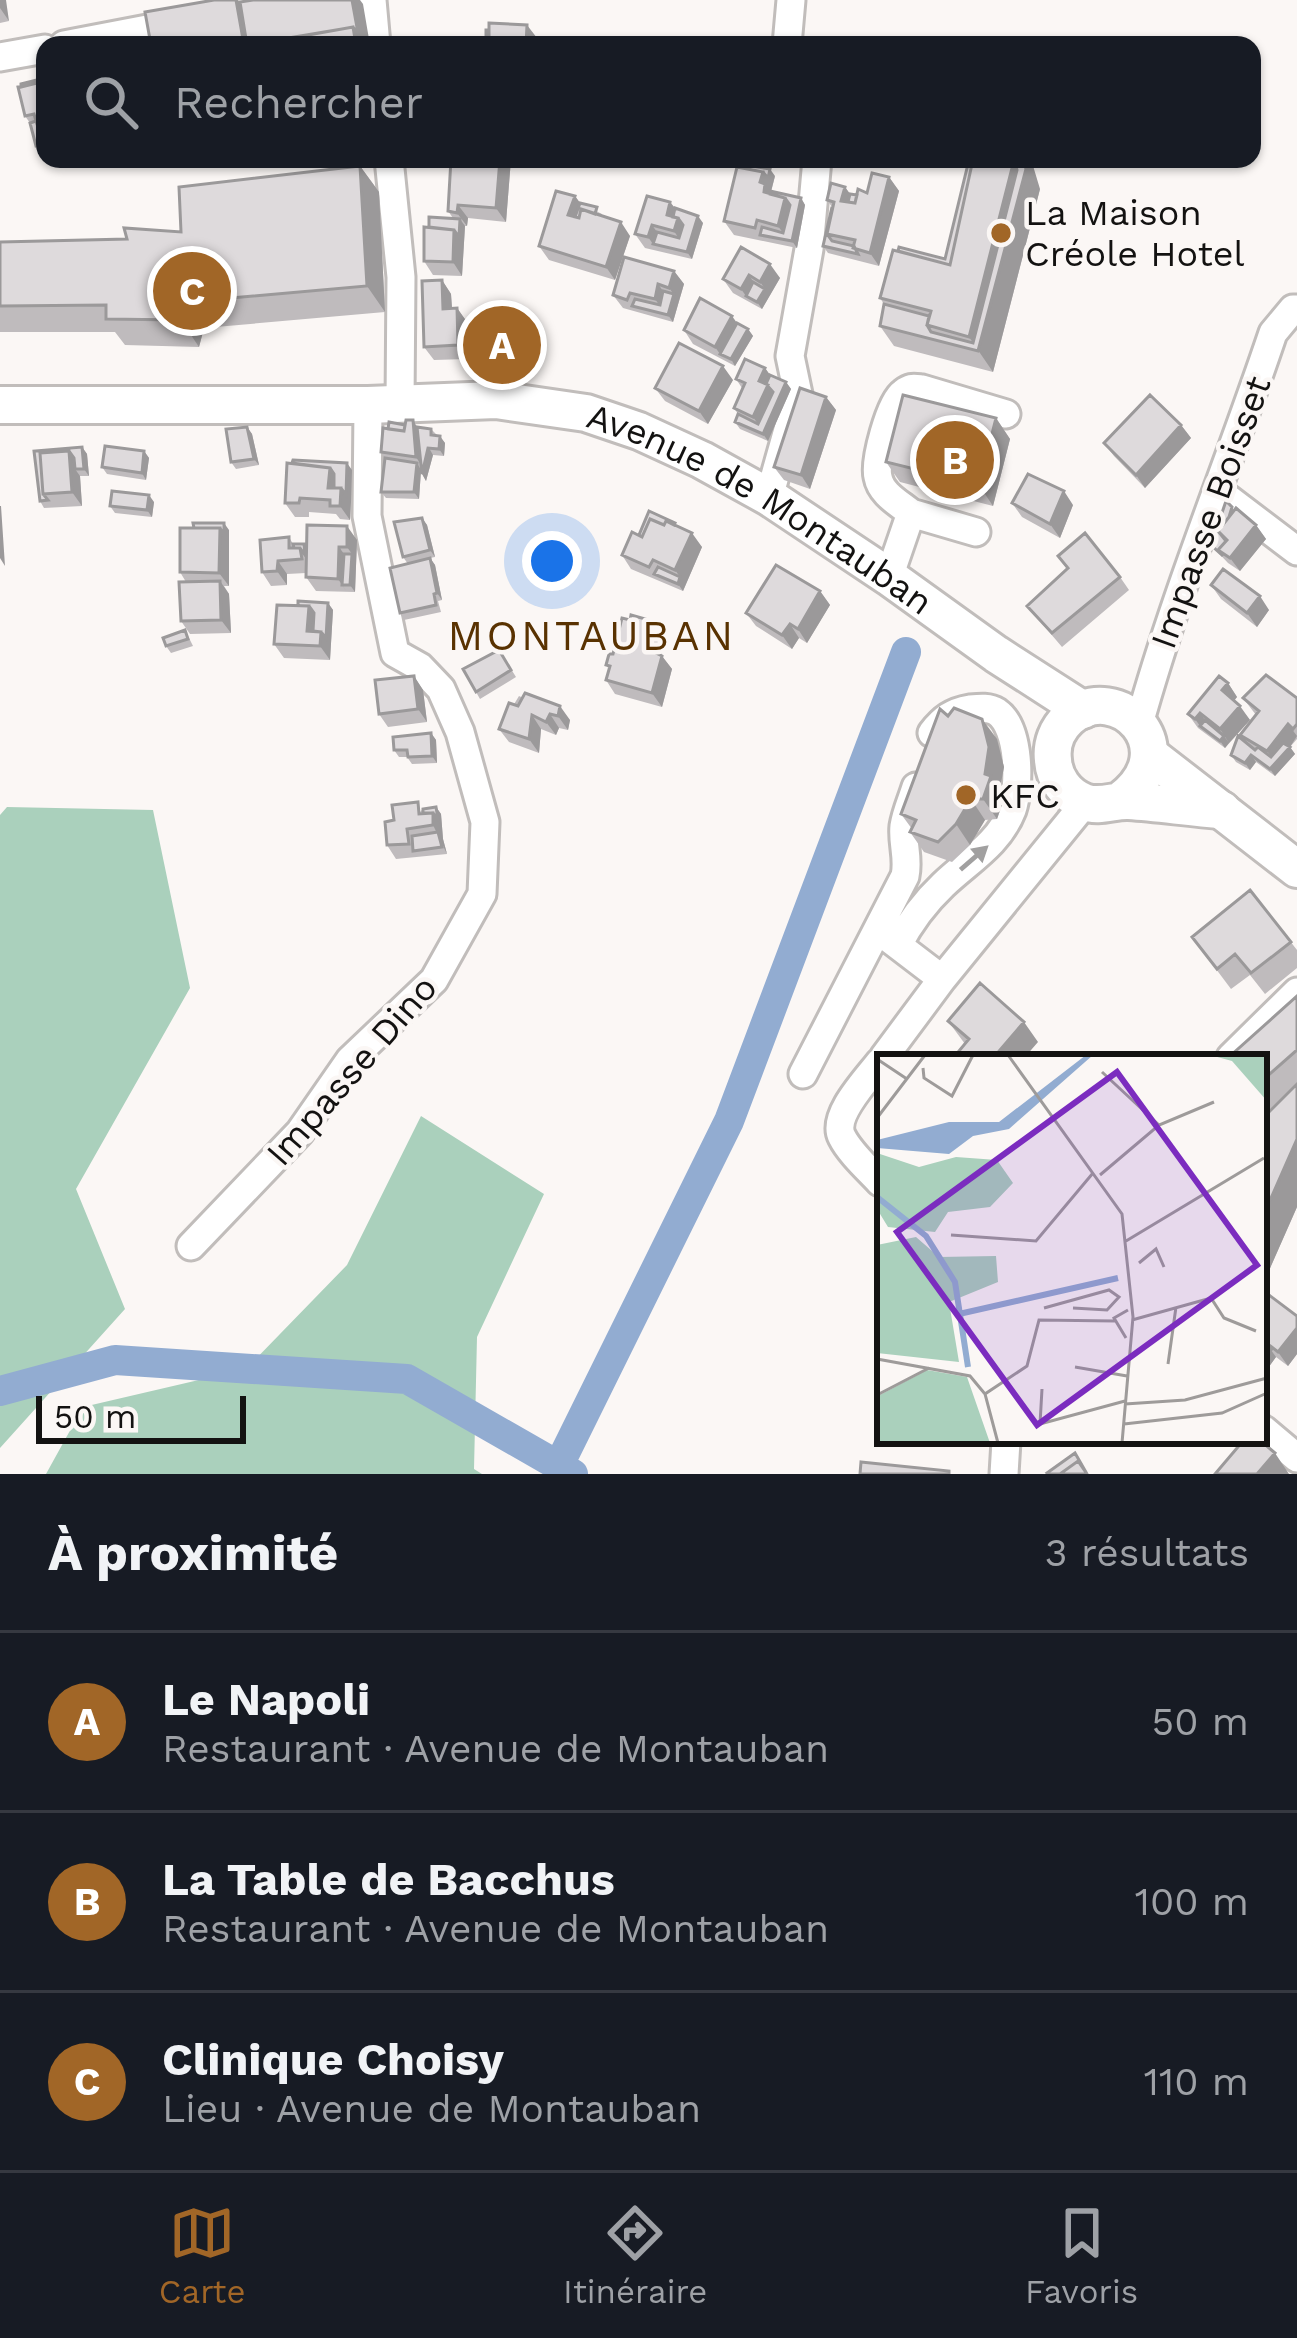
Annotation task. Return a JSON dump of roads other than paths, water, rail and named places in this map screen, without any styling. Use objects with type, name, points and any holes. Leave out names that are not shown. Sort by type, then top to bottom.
[{"type":"main road","name":"Avenue de Montauban","points":[[0,405],[496,400],[586,413],[639,431],[770,497],[1083,710],[1098,706],[1127,714],[1144,740],[1297,869]]},
{"type":"main road","name":"Avenue de Montauban","points":[[996,654],[1028,692],[1061,784],[1103,801]]},
{"type":"main road","points":[[1054,769],[1057,734],[1083,710]]},
{"type":"main road","points":[[1103,801],[1137,789],[1147,773],[1144,740]]},
{"type":"main road","points":[[1103,801],[1222,810]]},
{"type":"street","points":[[372,0],[375,36]]},
{"type":"street","points":[[788,36],[791,0]]},
{"type":"street","points":[[111,36],[204,18]]},
{"type":"street","points":[[0,58],[36,51]]},
{"type":"street","name":"Impasse Dino","points":[[190,1246],[300,1132],[350,1060],[434,980],[482,894],[485,822],[460,732],[441,689],[395,653],[367,516],[401,277],[389,168]]},
{"type":"street","points":[[770,497],[798,394],[790,356],[816,168]]},
{"type":"street","name":"Impasse Boisset","points":[[1144,740],[1176,600],[1273,333],[1297,309]]},
{"type":"street","points":[[976,532],[911,513],[886,494],[878,478],[878,453],[897,400],[912,388],[1006,414]]},
{"type":"street","points":[[1218,491],[1297,551]]},
{"type":"street","points":[[890,577],[911,513]]},
{"type":"street","points":[[803,1074],[888,938],[908,862],[904,824],[933,731],[958,711],[995,710],[1007,723],[1016,751],[1014,805],[1003,830],[888,938]]},
{"type":"street","points":[[886,1054],[942,979],[1103,801]]},
{"type":"street","points":[[888,938],[942,979]]},
{"type":"street","points":[[1234,1054],[1297,992]]},
{"type":"street","points":[[877,1066],[840,1123],[840,1135],[877,1178]]},
{"type":"street","points":[[1267,1433],[1297,1458]]},
{"type":"street","points":[[1004,1474],[1006,1444]]},
{"type":"waterway","points":[[559,1465],[729,1121],[906,652]]},
{"type":"waterway","points":[[0,1391],[115,1360],[407,1379],[573,1474]]},
{"type":"place","name":"La Maison Créole Hotel","points":[[1001,233]]},
{"type":"place","name":"Clinique Choisy","points":[[192,291]]},
{"type":"place","name":"Le Napoli","points":[[502,345]]},
{"type":"place","name":"La Table de Bacchus","points":[[955,460]]},
{"type":"place","name":"KFC","points":[[966,795]]},
{"type":"district","name":"MONTAUBAN","points":[[592,635]]}]
